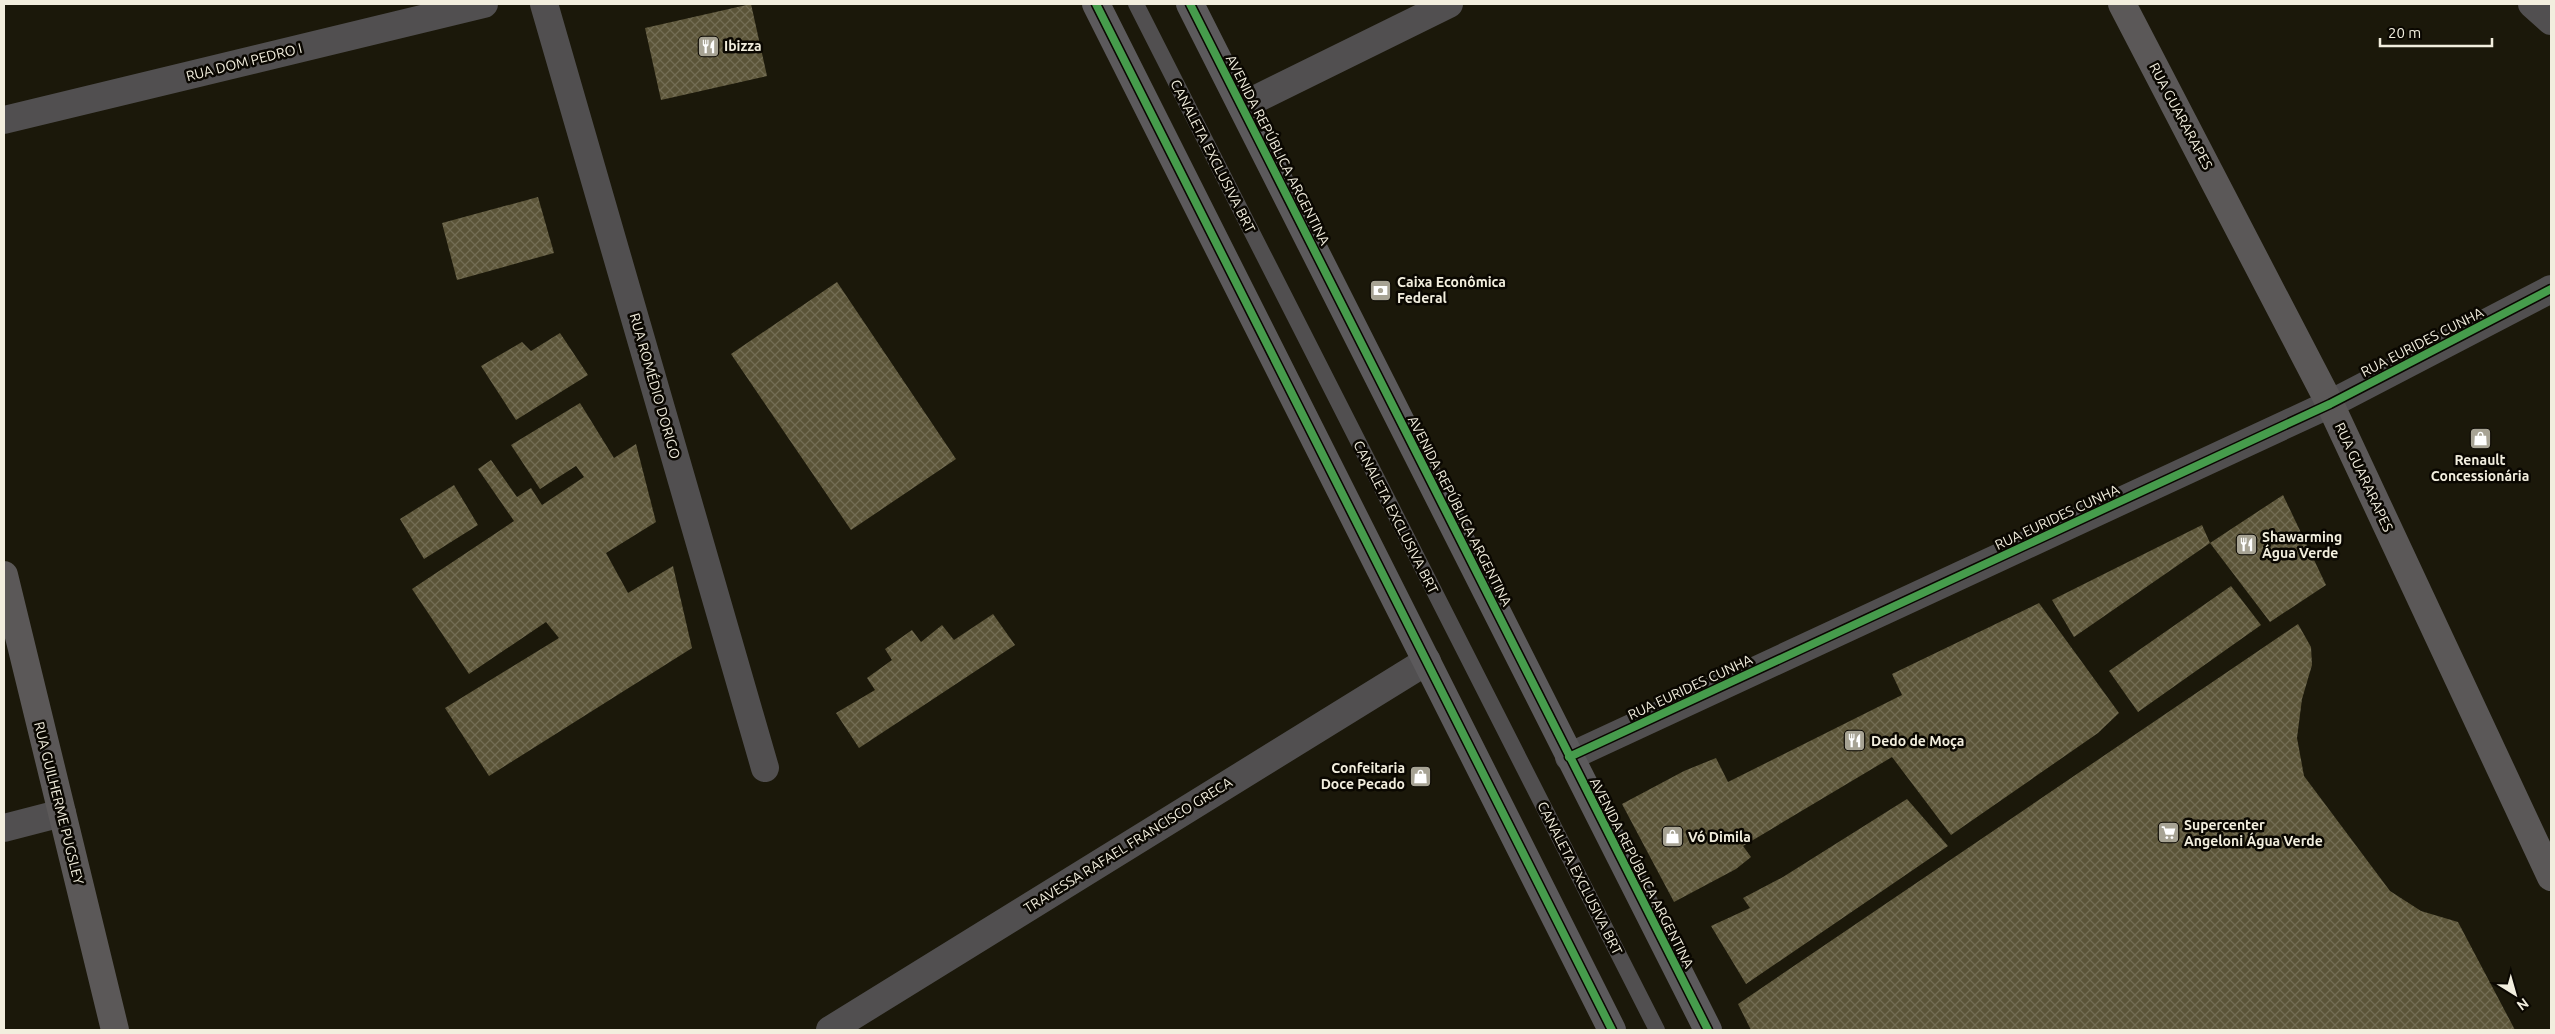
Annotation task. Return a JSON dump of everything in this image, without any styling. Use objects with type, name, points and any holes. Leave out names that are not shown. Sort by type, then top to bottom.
[{"type":"main road","name":"RUA GUARARAPES","points":[[2122,4],[2330,404],[2551,877]]},
{"type":"main road","name":"RUA GUILHERME PUGSLEY","points":[[4,575],[115,1030]]},
{"type":"street","name":"RUA DOM PEDRO I","points":[[4,120],[484,4]]},
{"type":"street","name":"RUA ROMÉDIO DORIGO","points":[[544,4],[765,768]]},
{"type":"street","points":[[1096,4],[1612,1030]]},
{"type":"street","name":"AVENIDA REPÚBLICA ARGENTINA","points":[[1190,4],[1708,1030]]},
{"type":"street","points":[[1242,106],[1449,4]]},
{"type":"street","points":[[2532,4],[2551,21]]},
{"type":"street","name":"RUA EURIDES CUNHA","points":[[1569,757],[2330,404],[2551,289]]},
{"type":"street","name":"TRAVESSA RAFAEL FRANCISCO GRECA","points":[[830,1030],[1427,660]]},
{"type":"street","points":[[4,828],[62,813]]},
{"type":"lane","name":"CANALETA EXCLUSIVA BRT","points":[[1136,4],[1657,1030]]},
{"type":"building","points":[[751,4],[767,76],[661,100],[645,28]]},
{"type":"building","points":[[538,197],[554,253],[457,280],[442,223]]},
{"type":"building","points":[[837,282],[956,459],[851,530],[731,354]]},
{"type":"building","points":[[560,333],[588,375],[516,420],[481,366],[522,342],[531,351]]},
{"type":"building","points":[[580,403],[614,458],[636,444],[656,522],[606,553],[628,593],[673,566],[692,648],[489,776],[445,708],[559,638],[546,622],[469,674],[412,589],[514,521],[478,469],[491,460],[517,497],[531,488],[542,505],[584,477],[576,466],[540,489],[511,445]]},
{"type":"building","points":[[454,485],[478,525],[424,559],[400,519]]},
{"type":"building","points":[[2283,495],[2326,585],[2270,622],[2210,543]]},
{"type":"building","points":[[2202,525],[2210,543],[2074,637],[2052,600]]},
{"type":"building","points":[[2231,586],[2261,625],[2138,712],[2109,671]]},
{"type":"building","points":[[2039,603],[2119,713],[2098,733],[1951,835],[1892,757],[1743,846],[1751,857],[1736,869],[1674,902],[1622,804],[1684,771],[1716,758],[1728,782],[1902,695],[1892,674]]},
{"type":"building","points":[[993,614],[1015,645],[859,748],[836,713],[875,690],[867,678],[892,660],[885,649],[912,630],[921,642],[942,625],[954,640]]},
{"type":"building","name":"Supercenter Angeloni Água Verde","points":[[2298,624],[2311,647],[2312,665],[2302,699],[2297,738],[2304,776],[2390,891],[2421,911],[2458,922],[2515,1030],[1751,1030],[1738,1004]]},
{"type":"building","points":[[1907,799],[1948,846],[1746,984],[1711,926],[1750,908],[1743,898],[1783,877]]},
{"type":"cycle path","points":[[1096,4],[1612,1030]]},
{"type":"cycle path","points":[[1190,4],[1708,1030]]},
{"type":"cycle path","points":[[1569,757],[2330,404],[2551,289]]},
{"type":"place","name":"Ibizza","points":[[708,46]]},
{"type":"place","name":"Caixa Econômica Federal","points":[[1381,290]]},
{"type":"place","name":"Renault Concessionária","points":[[2480,438]]},
{"type":"place","name":"Shawarming Água Verde","points":[[2246,545]]},
{"type":"place","name":"Dedo de Moça","points":[[1855,741]]},
{"type":"place","name":"Confeitaria Doce Pecado","points":[[1421,776]]},
{"type":"place","name":"Supercenter Angeloni Água Verde","points":[[2168,833]]},
{"type":"place","name":"Vó Dimila","points":[[1672,837]]}]
